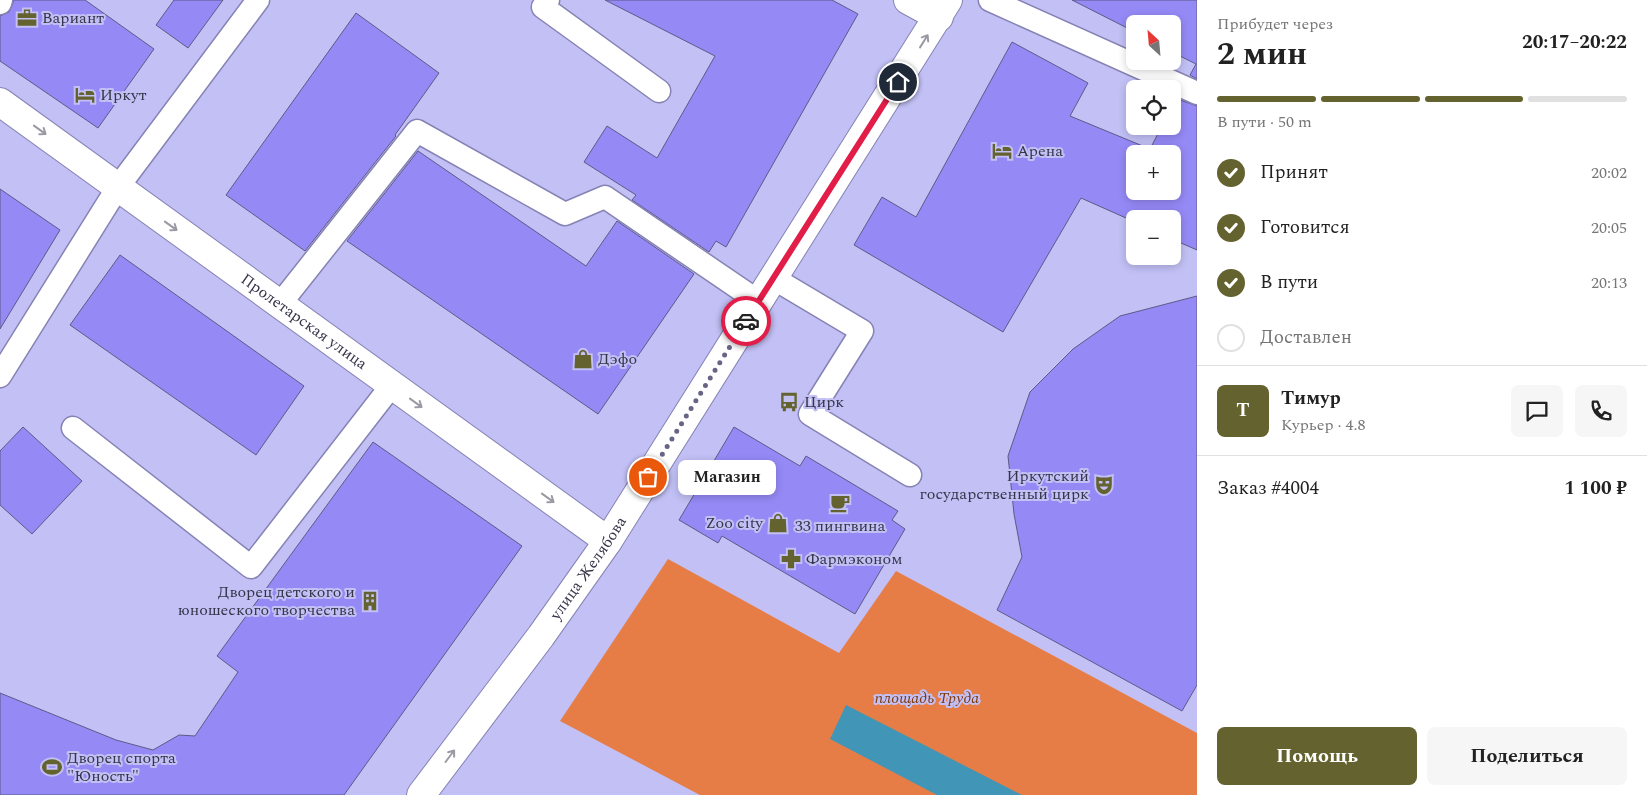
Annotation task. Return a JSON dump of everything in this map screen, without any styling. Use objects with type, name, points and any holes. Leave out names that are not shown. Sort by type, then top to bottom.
[{"type":"street","points":[[908,0],[943,8]]},
{"type":"street","name":"улица Желябова","points":[[421,795],[541,636],[608,541],[943,8]]},
{"type":"street","name":"Пролетарская улица","points":[[0,102],[608,541]]},
{"type":"lane","points":[[0,376],[118,187],[258,0]]},
{"type":"lane","points":[[548,0],[544,7],[659,91]]},
{"type":"lane","points":[[990,0],[1197,93]]},
{"type":"lane","points":[[280,304],[417,131],[565,214],[604,196],[759,302]]},
{"type":"lane","points":[[774,278],[862,331],[810,414],[910,475]]},
{"type":"lane","points":[[73,428],[251,567],[392,385]]},
{"type":"green space","name":"площадь Труда","points":[[668,559],[839,653],[896,571],[1197,733],[1197,795],[700,795],[560,721]]},
{"type":"water","points":[[846,705],[1022,795],[937,795],[830,739]]},
{"type":"building","name":"Иркут","points":[[14,0],[85,0],[154,49],[98,128],[0,61],[0,16],[9,12]]},
{"type":"building","points":[[174,0],[223,0],[188,48],[156,25]]},
{"type":"building","points":[[605,0],[832,0],[858,14],[726,247],[716,241],[709,252],[632,200],[636,195],[584,162],[607,126],[657,158],[715,56]]},
{"type":"building","points":[[1072,0],[1197,0],[1197,79],[1190,75],[1196,64],[1181,56],[1181,15],[1126,15],[1126,27]]},
{"type":"building","points":[[356,13],[439,73],[396,136],[305,251],[226,195]]},
{"type":"building","points":[[1012,42],[1088,83],[1070,116],[1140,145],[1126,145],[1126,200],[1181,200],[1181,145],[1152,145],[1157,135],[1181,135],[1181,100],[1197,106],[1197,250],[1181,243],[1181,210],[1126,210],[1126,218],[1081,198],[1003,332],[854,245],[882,197],[916,217]]},
{"type":"building","points":[[418,151],[586,266],[617,221],[694,274],[598,414],[347,241]]},
{"type":"building","points":[[0,189],[60,230],[0,329]]},
{"type":"building","points":[[120,255],[304,386],[256,455],[70,325]]},
{"type":"building","name":"Иркутский государственный цирк","points":[[1197,296],[1197,685],[1182,711],[997,610],[1022,557],[1014,514],[1008,456],[1030,392],[1073,349],[1120,316]]},
{"type":"building","points":[[23,427],[82,481],[32,534],[0,505],[0,451]]},
{"type":"building","points":[[734,427],[800,466],[806,456],[898,511],[892,520],[905,529],[855,614],[722,536],[718,543],[679,520]]},
{"type":"building","name":"Дворец детского и юношеского творчества","points":[[373,442],[522,546],[344,795],[0,795],[0,693],[116,740],[153,750],[179,735],[195,736],[238,672],[217,656]]},
{"type":"way so far","points":[[648,477],[746,321]]},
{"type":"place","name":"Вариант","points":[[27,18]]},
{"type":"place","name":"Иркут","points":[[85,95]]},
{"type":"place","name":"Арена","points":[[1002,151]]},
{"type":"place","name":"Дэфо","points":[[583,359]]},
{"type":"place","name":"Цирк","points":[[789,402]]},
{"type":"place","name":"Магазин","points":[[648,477]]},
{"type":"place","name":"Иркутский государственный цирк","points":[[1104,485]]},
{"type":"place","name":"33 пингвина","points":[[840,503]]},
{"type":"place","name":"Zoo city","points":[[778,523]]},
{"type":"place","name":"Фармэконом","points":[[791,559]]},
{"type":"place","name":"Дворец детского и юношеского творчества","points":[[370,601]]},
{"type":"place","name":"Дворец спорта \"Юность\"","points":[[52,767]]},
{"type":"route","points":[[746,321],[898,82]]}]
